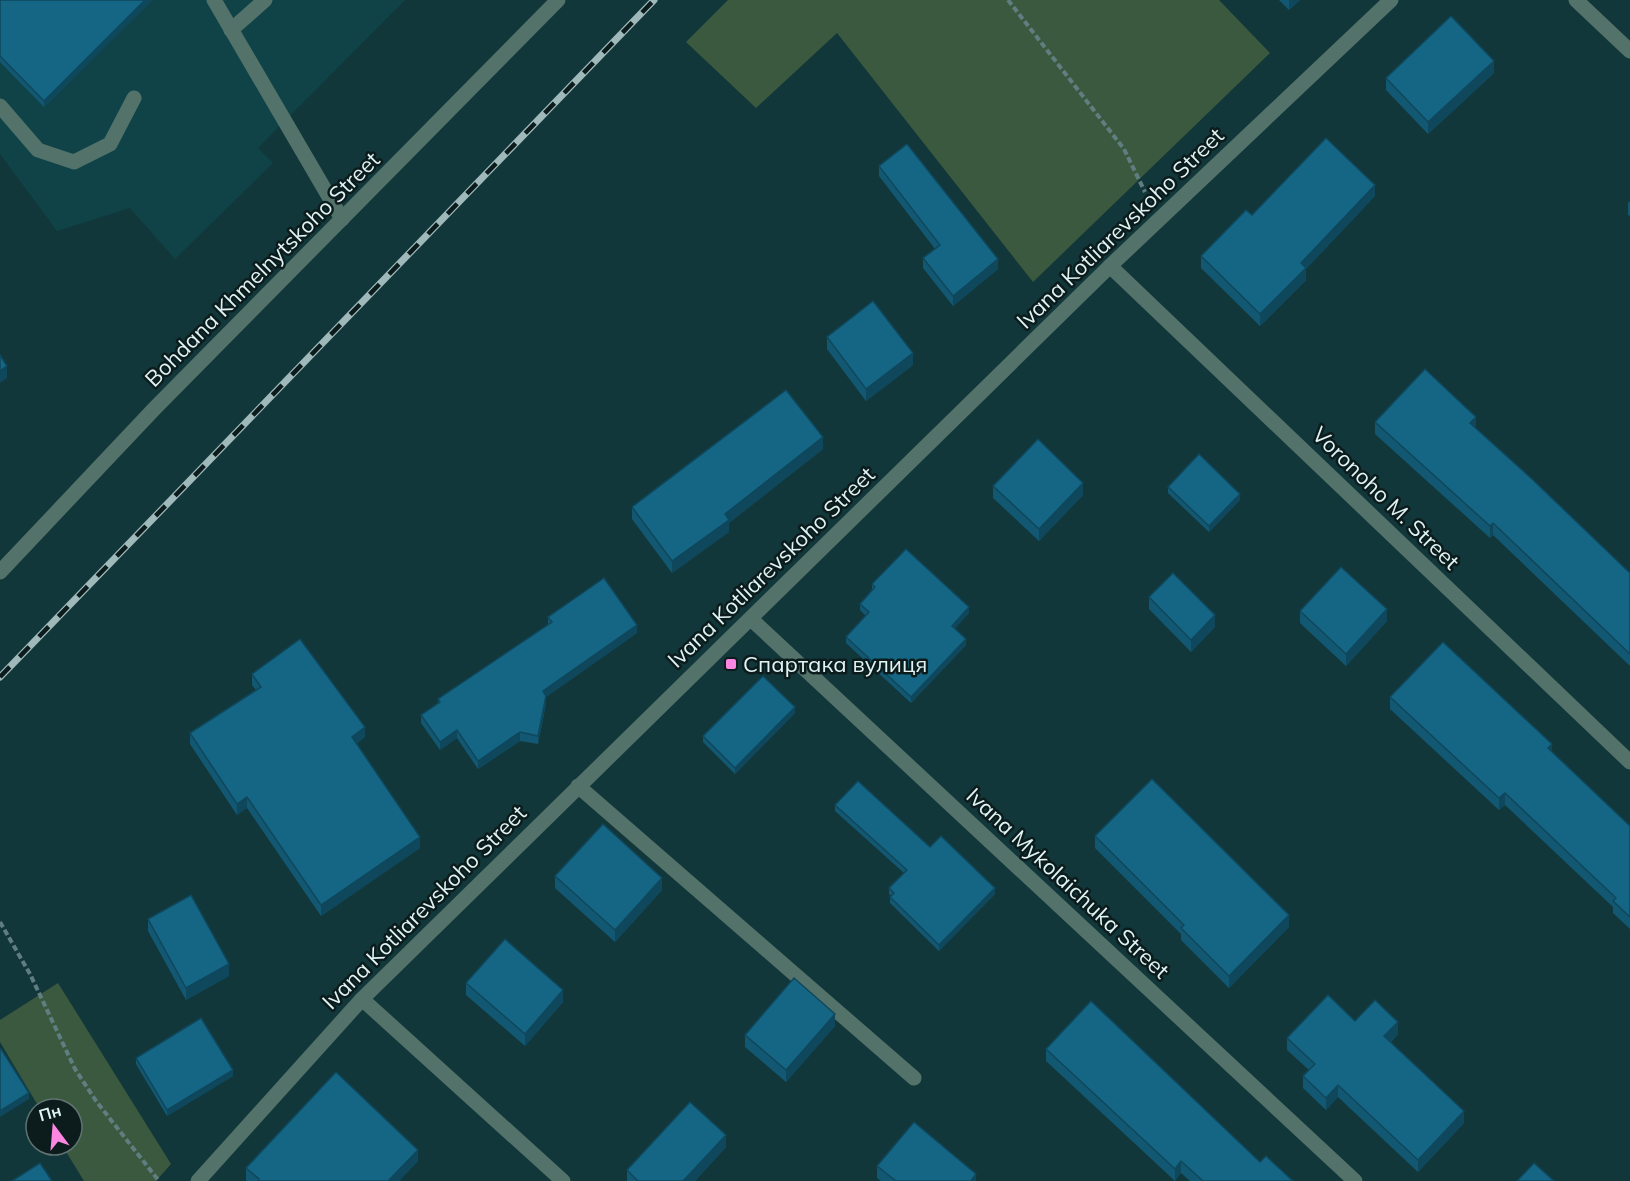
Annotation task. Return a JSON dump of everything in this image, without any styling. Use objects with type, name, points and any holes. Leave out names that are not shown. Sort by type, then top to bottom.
[{"type":"street","points":[[214,0],[342,219]]},
{"type":"street","points":[[231,30],[265,0]]},
{"type":"street","name":"Bohdana Khmelnytskoho Street","points":[[0,572],[156,408],[558,0]]},
{"type":"street","name":"Ivana Kotliarevskoho Street","points":[[207,1178],[362,999],[1110,266],[1391,0]]},
{"type":"street","points":[[1576,0],[1630,51]]},
{"type":"street","points":[[0,106],[38,150],[74,162],[110,144],[134,98]]},
{"type":"street","name":"Voronoho M. Street","points":[[1110,266],[1630,762]]},
{"type":"street","name":"Ivana Mykolaichuka Street","points":[[751,619],[1354,1181]]},
{"type":"street","points":[[578,786],[914,1078]]},
{"type":"street","points":[[362,999],[563,1181]]},
{"type":"path","points":[[1008,0],[1124,149],[1159,220]]},
{"type":"path","points":[[0,922],[30,974],[75,1069],[96,1101],[159,1181]]},
{"type":"shaded area","points":[[0,0],[405,0],[258,148],[273,163],[175,259],[130,208],[57,231],[0,154]]},
{"type":"green space","points":[[728,0],[1219,0],[1270,53],[1033,282],[837,33],[756,108],[686,42]]},
{"type":"green space","points":[[58,983],[171,1164],[156,1181],[84,1181],[69,1157],[84,1157],[84,1097],[33,1097],[0,1042],[0,1020]]},
{"type":"building","points":[[0,0],[145,0],[44,101],[0,56]]},
{"type":"building","points":[[1451,16],[1494,61],[1428,122],[1386,78]]},
{"type":"building","points":[[1326,138],[1375,185],[1301,263],[1306,268],[1260,314],[1201,256],[1246,210],[1252,215]]},
{"type":"building","points":[[907,144],[998,259],[953,296],[923,258],[940,245],[879,166]]},
{"type":"building","points":[[873,301],[913,353],[866,389],[827,337]]},
{"type":"building","points":[[0,355],[7,366],[0,371]]},
{"type":"building","points":[[1425,369],[1476,417],[1470,423],[1630,573],[1630,654],[1493,523],[1490,526],[1375,422]]},
{"type":"building","points":[[786,390],[823,437],[725,514],[729,520],[672,561],[632,507]]},
{"type":"building","points":[[1038,439],[1083,483],[1039,529],[993,486]]},
{"type":"building","points":[[1199,454],[1240,494],[1209,526],[1168,487]]},
{"type":"building","points":[[906,549],[969,607],[952,626],[966,639],[911,697],[846,637],[869,612],[860,604],[875,587],[872,584]]},
{"type":"building","points":[[1341,567],[1387,609],[1346,654],[1300,611]]},
{"type":"building","points":[[1173,573],[1215,615],[1191,640],[1149,597]]},
{"type":"building","points":[[604,578],[637,625],[543,691],[546,696],[538,736],[520,732],[478,761],[457,730],[440,742],[421,715],[440,702],[438,699],[552,622],[548,617]]},
{"type":"building","points":[[300,639],[365,727],[352,737],[420,837],[321,905],[247,797],[237,804],[190,733],[261,687],[252,674]]},
{"type":"building","points":[[1443,642],[1552,744],[1548,748],[1630,826],[1630,917],[1613,901],[1616,898],[1505,793],[1499,798],[1390,697]]},
{"type":"building","points":[[763,676],[795,707],[735,768],[703,736]]},
{"type":"building","points":[[1152,779],[1289,915],[1229,976],[1181,928],[1184,925],[1095,836]]},
{"type":"building","points":[[858,781],[930,847],[941,836],[995,888],[939,945],[890,897],[894,893],[889,888],[907,870],[835,805]]},
{"type":"building","points":[[603,824],[662,878],[615,930],[555,876]]},
{"type":"building","points":[[191,895],[229,964],[186,988],[148,919]]},
{"type":"building","points":[[505,939],[563,990],[525,1034],[466,983]]},
{"type":"building","points":[[794,978],[835,1014],[786,1070],[745,1035]]},
{"type":"building","points":[[1328,995],[1355,1021],[1375,1000],[1398,1022],[1384,1036],[1464,1111],[1418,1160],[1338,1085],[1326,1098],[1303,1076],[1315,1064],[1287,1038]]},
{"type":"building","points":[[1091,1001],[1260,1162],[1266,1156],[1293,1181],[1203,1181],[1181,1161],[1175,1169],[1046,1049]]},
{"type":"building","points":[[201,1018],[233,1070],[167,1110],[136,1058]]},
{"type":"building","points":[[0,1050],[29,1093],[0,1111]]},
{"type":"building","points":[[336,1072],[418,1150],[388,1181],[258,1181],[259,1179],[246,1168]]},
{"type":"building","points":[[690,1102],[726,1135],[683,1181],[638,1181],[627,1170]]},
{"type":"building","points":[[914,1122],[976,1174],[971,1181],[896,1181],[877,1166]]},
{"type":"building","points":[[40,1163],[52,1181],[12,1181]]},
{"type":"building","points":[[1534,1163],[1554,1181],[1517,1181]]},
{"type":"railway","points":[[0,677],[654,0]]},
{"type":"place","name":"Спартака вулиця","points":[[731,664]]}]
